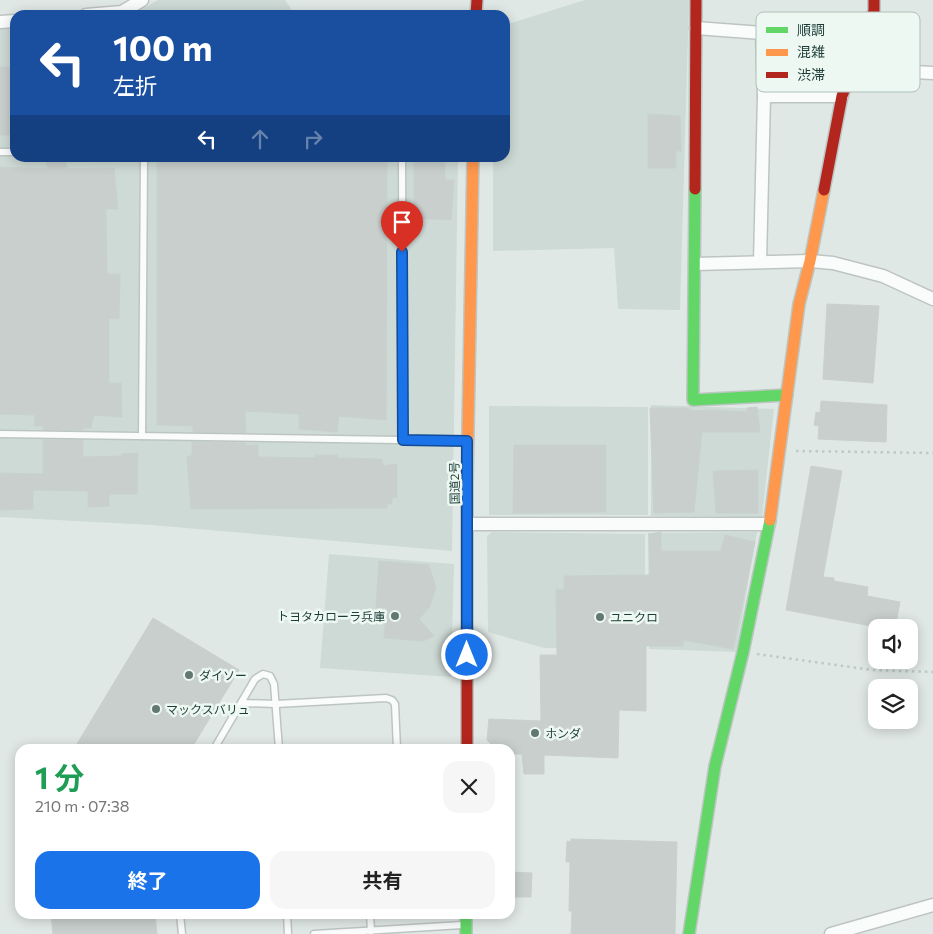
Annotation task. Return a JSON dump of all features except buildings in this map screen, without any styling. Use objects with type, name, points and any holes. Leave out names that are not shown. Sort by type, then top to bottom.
[{"type":"main road","points":[[696,0],[693,400],[787,395]]},
{"type":"main road","points":[[689,934],[715,766],[744,652],[769,524],[799,304],[810,261],[843,92]]},
{"type":"main road","name":"国道2号","points":[[467,744],[467,441],[473,162]]},
{"type":"street","points":[[125,10],[142,0]]},
{"type":"street","points":[[696,28],[756,33]]},
{"type":"street","points":[[920,72],[933,73]]},
{"type":"street","points":[[760,262],[764,92]]},
{"type":"street","points":[[764,96],[842,96]]},
{"type":"street","points":[[694,264],[810,261],[833,263],[883,276],[933,299]]},
{"type":"street","points":[[468,524],[769,524]]},
{"type":"street","points":[[831,934],[933,905]]},
{"type":"lane","points":[[142,436],[144,162]]},
{"type":"lane","points":[[402,162],[403,440]]},
{"type":"lane","points":[[0,434],[467,441]]},
{"type":"lane","points":[[217,744],[255,679],[263,674],[270,676],[274,684],[279,744]]},
{"type":"lane","points":[[241,703],[276,704],[386,698],[392,700],[394,704],[397,744]]},
{"type":"lane","points":[[180,919],[182,934]]},
{"type":"lane","points":[[287,919],[288,934]]},
{"type":"lane","points":[[370,919],[371,930]]},
{"type":"lane","points":[[314,934],[466,924]]},
{"type":"path","points":[[779,450],[933,453]]},
{"type":"path","points":[[744,652],[872,670],[933,672]]},
{"type":"shaded area","points":[[158,0],[285,0],[292,10],[140,10]]},
{"type":"shaded area","points":[[585,0],[689,0],[680,310],[618,309],[614,248],[493,251],[493,162],[510,162],[510,23]]},
{"type":"shaded area","points":[[10,27],[10,162],[458,162],[452,551],[151,525],[0,517],[0,28]]},
{"type":"shaded area","points":[[651,405],[774,409],[762,517],[651,516]]},
{"type":"shaded area","points":[[489,406],[648,407],[648,515],[489,515]]},
{"type":"shaded area","points":[[492,532],[645,534],[645,646],[544,648],[488,632],[487,536]]},
{"type":"shaded area","points":[[757,532],[736,652],[649,649],[648,533]]},
{"type":"shaded area","points":[[329,554],[454,564],[451,677],[320,668]]},
{"type":"traffic: fast","points":[[695,189],[693,400],[787,395]]},
{"type":"traffic: fast","points":[[689,934],[715,766],[743,652],[770,520]]},
{"type":"traffic: fast","points":[[466,919],[466,934]]},
{"type":"traffic: slow","points":[[467,485],[473,162]]},
{"type":"traffic: slow","points":[[770,520],[799,304],[810,261],[824,190]]},
{"type":"traffic: jam","points":[[476,10],[477,0]]},
{"type":"traffic: jam","points":[[695,189],[696,0]]},
{"type":"traffic: jam","points":[[874,0],[874,12]]},
{"type":"traffic: jam","points":[[824,190],[844,92]]},
{"type":"traffic: jam","points":[[467,485],[467,744]]},
{"type":"place","name":"トヨタカローラ兵庫","points":[[395,616]]},
{"type":"place","name":"ユニクロ","points":[[600,617]]},
{"type":"place","name":"ダイソー","points":[[189,675]]},
{"type":"place","name":"マックスバリュ","points":[[156,709]]},
{"type":"place","name":"ホンダ","points":[[535,733]]},
{"type":"route","points":[[402,252],[403,440],[467,441],[467,655]]}]
